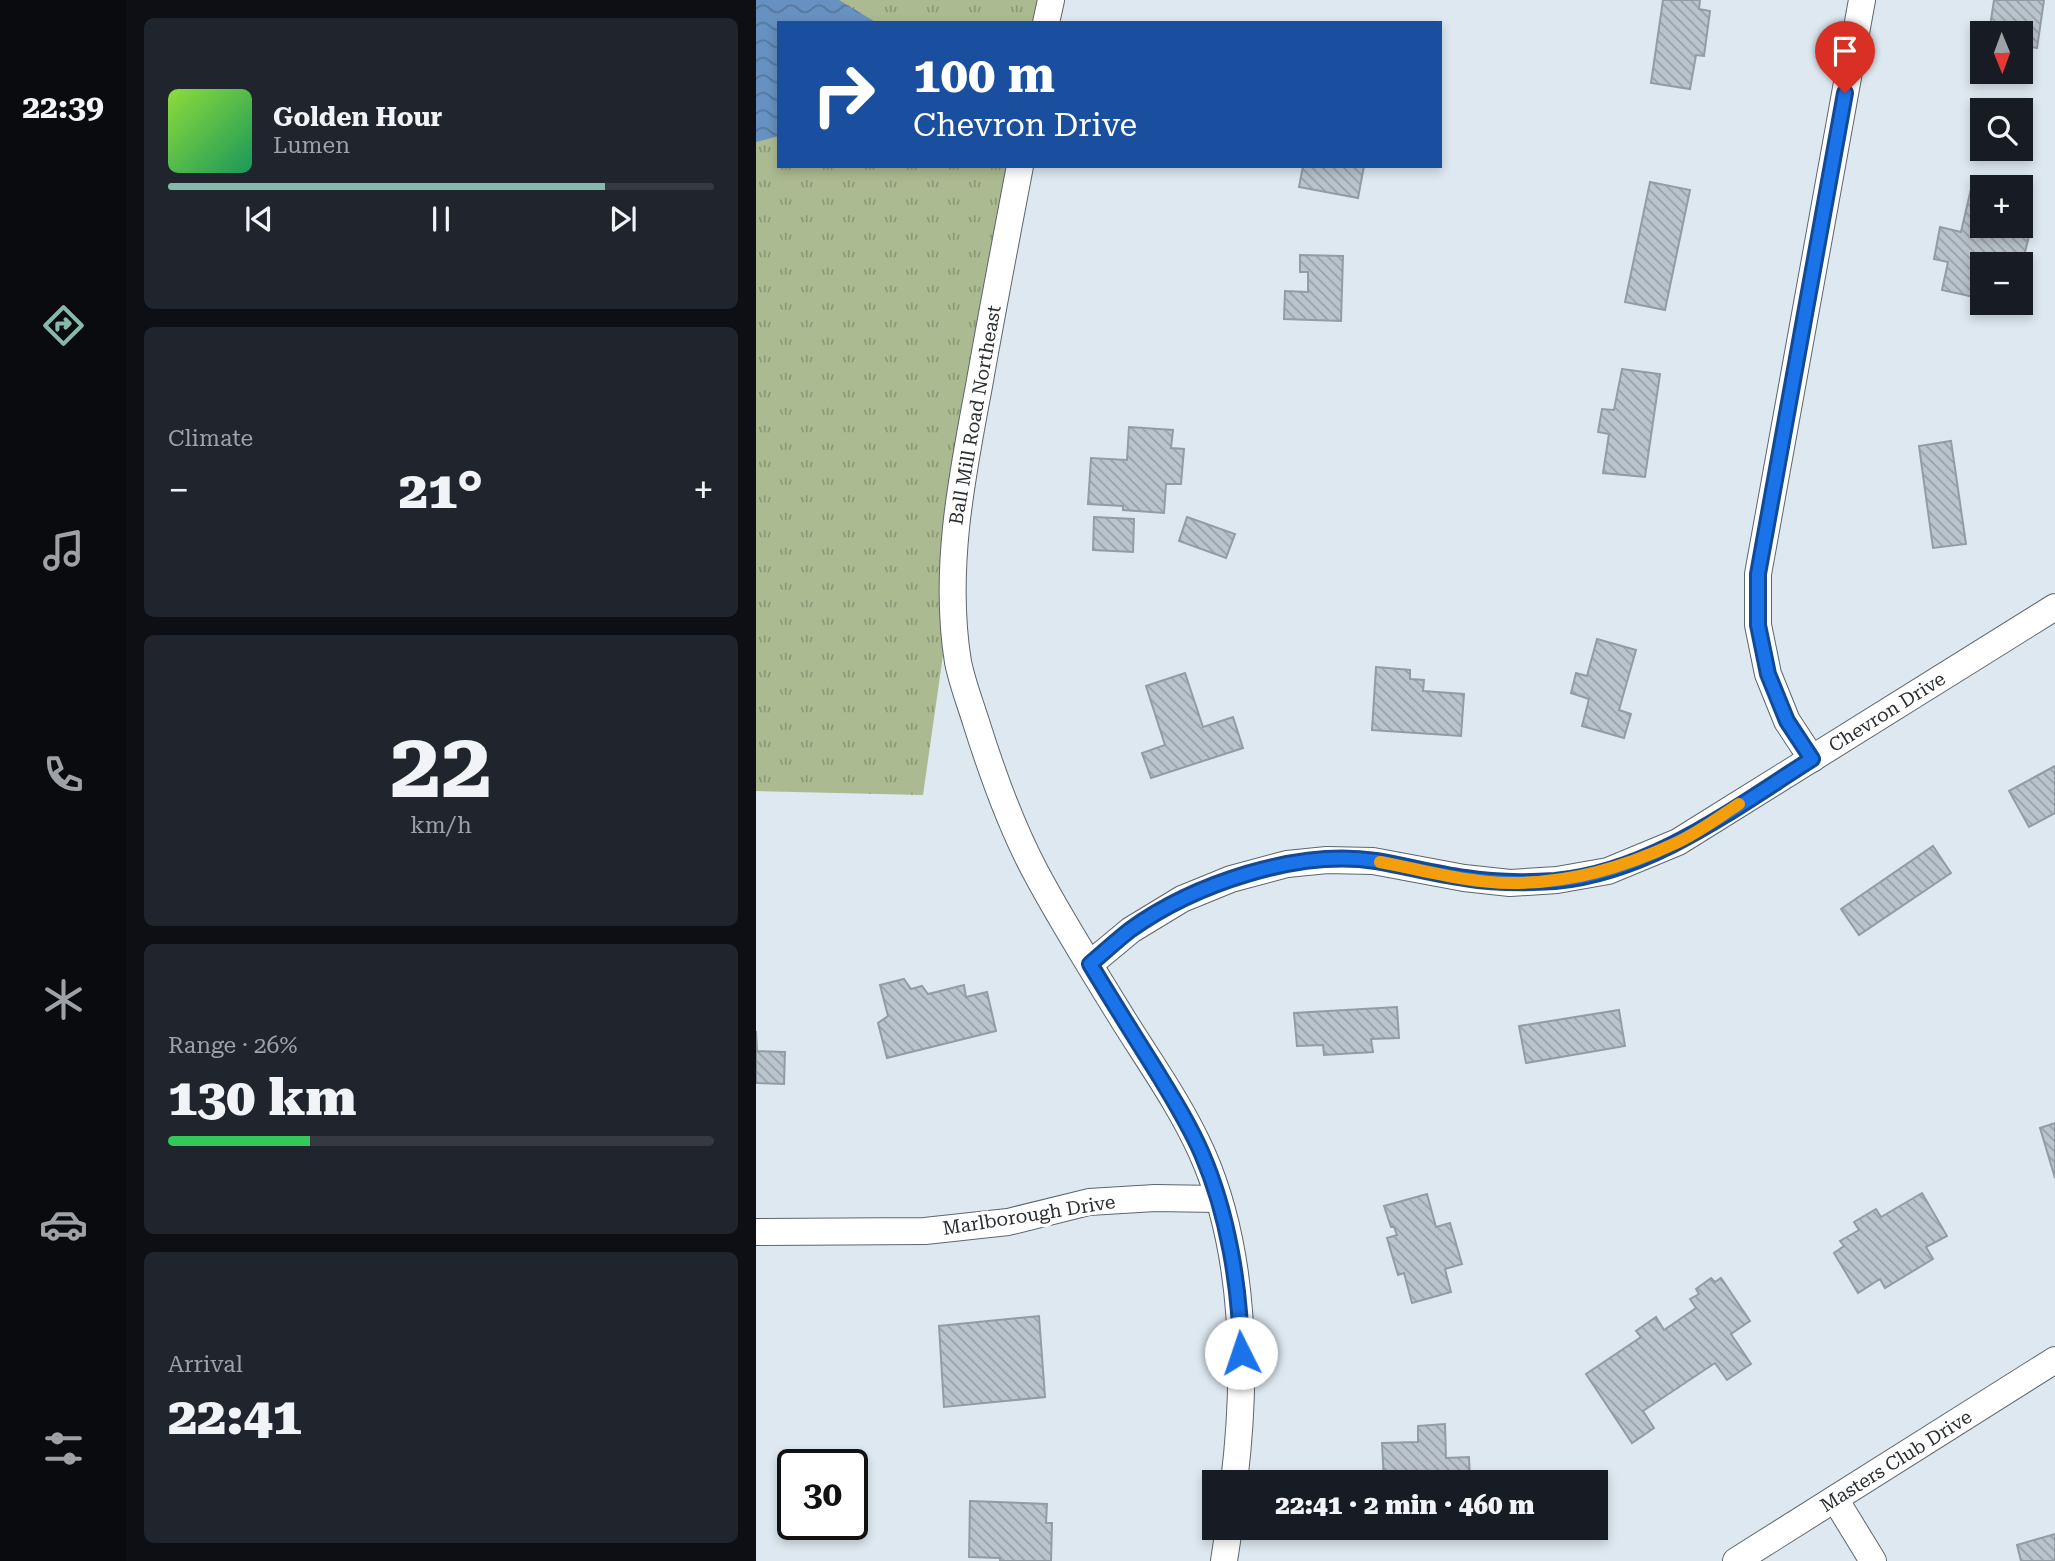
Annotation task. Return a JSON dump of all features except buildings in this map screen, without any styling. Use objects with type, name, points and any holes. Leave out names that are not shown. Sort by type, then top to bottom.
[{"type":"street","points":[[1046,21],[1051,0]]},
{"type":"street","points":[[1812,759],[1787,721],[1768,674],[1758,625],[1758,574],[1862,0]]},
{"type":"street","name":"Ball Mill Road Northeast","points":[[1020,168],[962,476],[954,542],[953,607],[959,664],[994,781],[1034,870],[1181,1112],[1202,1154],[1219,1199],[1230,1248],[1241,1330],[1242,1377],[1235,1470]]},
{"type":"street","name":"Chevron Drive","points":[[1090,964],[1131,930],[1182,899],[1231,879],[1287,864],[1328,860],[1373,861],[1464,878],[1510,883],[1557,880],[1608,871],[1678,842],[2055,607]]},
{"type":"street","name":"Marlborough Drive","points":[[756,1232],[925,1231],[1008,1222],[1089,1202],[1154,1198],[1219,1199]]},
{"type":"street","name":"Masters Club Drive","points":[[1736,1561],[2055,1360]]},
{"type":"street","points":[[1835,1499],[1873,1561]]},
{"type":"street","points":[[1224,1561],[1227,1540]]},
{"type":"green space","points":[[756,0],[1037,0],[1034,21],[777,21],[777,168],[1013,168],[923,795],[756,791]]},
{"type":"water","points":[[756,0],[839,0],[874,21],[777,21],[777,137],[756,142]]},
{"type":"slow traffic","points":[[1380,862],[1464,878],[1510,883],[1557,880],[1608,871],[1678,842],[1739,804]]},
{"type":"route","points":[[1241,1353],[1241,1330],[1230,1248],[1219,1199],[1202,1154],[1181,1112],[1090,964],[1131,930],[1182,899],[1231,879],[1287,864],[1328,860],[1373,861],[1464,878],[1510,883],[1557,880],[1608,871],[1678,842],[1812,759],[1787,721],[1768,674],[1758,625],[1758,574],[1845,93]]}]
